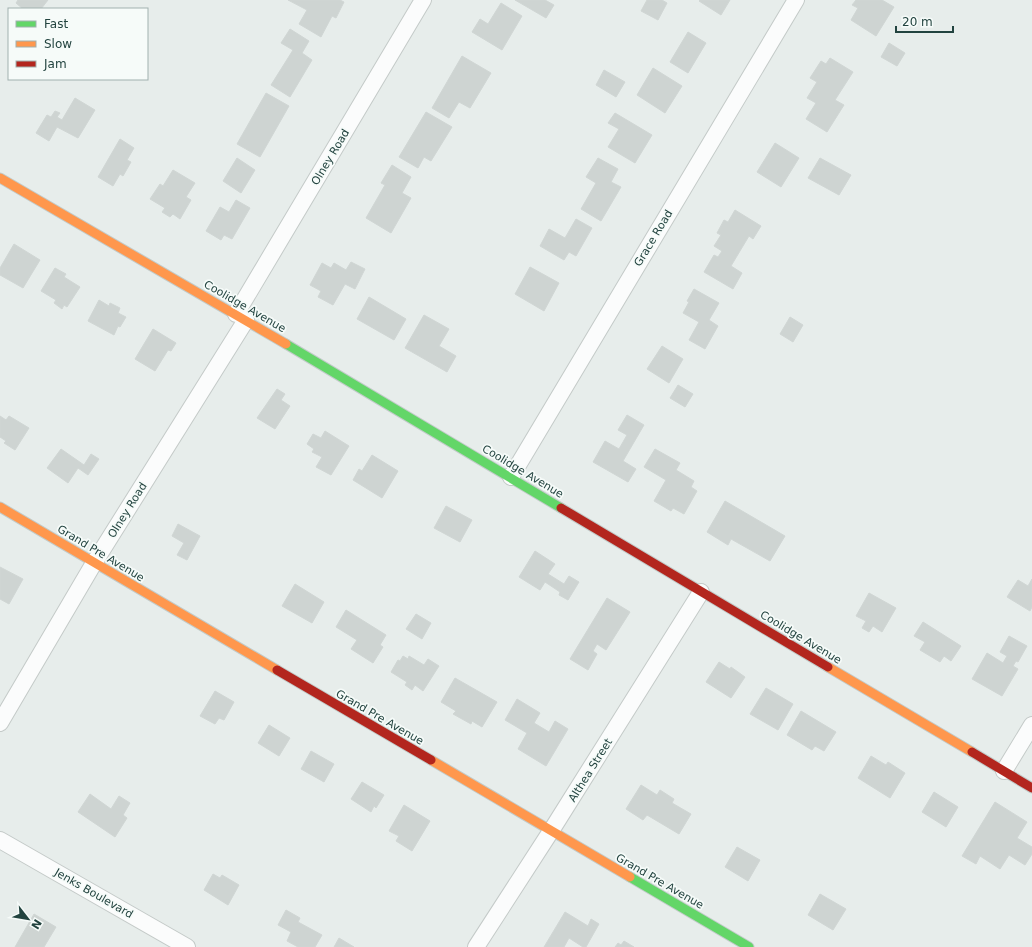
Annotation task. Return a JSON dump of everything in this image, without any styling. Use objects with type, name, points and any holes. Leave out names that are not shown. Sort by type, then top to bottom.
[{"type":"street","name":"Olney Road","points":[[0,723],[241,317],[423,0]]},
{"type":"street","name":"Grace Road","points":[[510,477],[796,0]]},
{"type":"street","name":"Coolidge Avenue","points":[[0,178],[241,317],[1032,788]]},
{"type":"street","name":"Grand Pre Avenue","points":[[0,507],[749,947]]},
{"type":"street","name":"Althea Street","points":[[476,947],[702,592]]},
{"type":"street","points":[[1004,771],[1032,725]]},
{"type":"street","name":"Jenks Boulevard","points":[[0,840],[187,947]]},
{"type":"building","points":[[18,0],[48,0],[42,8],[22,8],[16,3]]},
{"type":"building","points":[[288,0],[340,0],[344,2],[336,18],[332,16],[321,37],[299,24],[307,10]]},
{"type":"building","points":[[515,0],[545,0],[554,5],[546,18]]},
{"type":"building","points":[[647,0],[662,0],[667,3],[658,20],[641,11]]},
{"type":"building","points":[[730,0],[721,15],[699,1]]},
{"type":"building","points":[[856,0],[882,0],[894,7],[876,36],[851,20],[858,8],[852,5]]},
{"type":"building","points":[[501,3],[522,16],[502,50],[472,32],[480,19],[488,24]]},
{"type":"building","points":[[290,29],[309,41],[302,53],[312,60],[290,97],[271,85],[293,50],[281,43]]},
{"type":"building","points":[[688,32],[706,43],[688,73],[670,62]]},
{"type":"building","points":[[889,43],[905,53],[897,66],[881,57]]},
{"type":"building","points":[[462,56],[491,73],[470,108],[459,102],[449,118],[432,108]]},
{"type":"building","points":[[830,58],[853,72],[835,100],[844,105],[827,132],[806,119],[816,103],[807,98],[817,82],[810,78],[821,61],[826,64]]},
{"type":"building","points":[[653,68],[682,86],[665,113],[637,95]]},
{"type":"building","points":[[604,70],[625,82],[616,97],[596,85]]},
{"type":"building","points":[[266,93],[289,106],[260,157],[237,144]]},
{"type":"building","points":[[75,98],[95,110],[78,138],[57,127],[49,141],[36,133],[47,115],[51,117],[55,111],[60,113],[57,117],[62,120]]},
{"type":"building","points":[[426,112],[452,127],[431,161],[424,157],[418,168],[399,157]]},
{"type":"building","points":[[615,113],[652,135],[635,163],[608,147],[619,129],[608,123]]},
{"type":"building","points":[[120,139],[134,148],[127,160],[131,162],[123,176],[120,174],[113,186],[98,177]]},
{"type":"building","points":[[775,143],[799,158],[781,187],[757,172]]},
{"type":"building","points":[[237,158],[255,170],[241,193],[223,181]]},
{"type":"building","points":[[598,158],[618,169],[611,182],[621,187],[601,221],[581,209],[596,183],[586,177]]},
{"type":"building","points":[[820,158],[851,175],[839,195],[808,178]]},
{"type":"building","points":[[392,165],[411,177],[402,193],[411,198],[391,233],[366,218],[385,185],[381,183]]},
{"type":"building","points":[[173,170],[195,183],[186,197],[191,200],[180,219],[173,214],[170,217],[162,212],[165,208],[150,199],[160,184],[163,186]]},
{"type":"building","points":[[236,200],[250,208],[232,239],[224,235],[221,240],[206,231],[220,207],[229,212]]},
{"type":"building","points":[[735,210],[761,226],[753,239],[749,236],[731,266],[742,273],[733,289],[704,272],[714,255],[718,257],[722,251],[714,246],[721,235],[717,233],[724,220],[728,222]]},
{"type":"building","points":[[576,219],[592,228],[576,256],[569,252],[564,260],[540,246],[549,229],[565,238]]},
{"type":"building","points":[[14,244],[40,260],[23,288],[0,275],[0,268]]},
{"type":"building","points":[[351,262],[365,269],[355,289],[345,284],[333,305],[318,297],[321,291],[310,285],[322,263],[331,268],[334,263],[346,270]]},
{"type":"building","points":[[530,267],[559,283],[544,311],[515,294]]},
{"type":"building","points":[[55,268],[66,274],[64,277],[80,287],[67,307],[64,305],[62,309],[54,303],[56,300],[41,291]]},
{"type":"building","points":[[694,289],[719,303],[709,320],[718,326],[705,349],[689,340],[699,322],[683,313],[689,302],[687,301]]},
{"type":"building","points":[[369,297],[406,319],[394,340],[357,319]]},
{"type":"building","points":[[99,300],[109,306],[110,303],[120,308],[118,313],[126,317],[120,327],[118,326],[114,335],[88,321]]},
{"type":"building","points":[[424,315],[449,329],[439,346],[456,356],[447,372],[405,348]]},
{"type":"building","points":[[790,317],[803,325],[793,342],[780,334]]},
{"type":"building","points":[[153,329],[176,343],[171,351],[168,350],[155,371],[135,359]]},
{"type":"building","points":[[662,346],[683,359],[669,383],[647,369]]},
{"type":"building","points":[[678,385],[693,394],[685,407],[670,398]]},
{"type":"building","points":[[277,389],[285,394],[281,400],[290,406],[275,429],[257,418]]},
{"type":"building","points":[[627,415],[644,425],[623,461],[636,469],[628,482],[593,462],[605,441],[619,449],[627,435],[618,430]]},
{"type":"building","points":[[0,416],[6,420],[9,416],[29,428],[15,450],[4,443],[6,441],[0,437]]},
{"type":"building","points":[[325,431],[349,446],[331,475],[316,467],[322,457],[312,452],[314,449],[307,444],[313,434],[321,438]]},
{"type":"building","points":[[61,449],[84,465],[91,454],[99,459],[88,475],[78,468],[68,483],[47,468]]},
{"type":"building","points":[[655,449],[680,463],[676,470],[694,481],[691,487],[697,491],[684,514],[673,508],[671,511],[654,501],[666,480],[644,467]]},
{"type":"building","points":[[372,455],[398,471],[382,498],[353,480],[359,469],[362,471]]},
{"type":"building","points":[[725,501],[785,536],[770,561],[731,539],[728,545],[707,532]]},
{"type":"building","points":[[446,506],[472,520],[460,542],[434,528]]},
{"type":"building","points":[[178,524],[200,536],[187,560],[177,555],[184,543],[172,536]]},
{"type":"building","points":[[535,551],[555,564],[548,574],[564,584],[569,576],[579,582],[568,600],[559,595],[560,592],[545,582],[540,590],[519,577]]},
{"type":"building","points":[[0,567],[23,579],[9,604],[0,599]]},
{"type":"building","points":[[1032,579],[1032,607],[1030,611],[1007,597],[1018,580],[1028,586]]},
{"type":"building","points":[[295,584],[324,602],[312,623],[282,606]]},
{"type":"building","points":[[869,593],[896,608],[882,632],[873,626],[869,632],[862,628],[866,621],[856,616]]},
{"type":"building","points":[[607,598],[630,612],[606,650],[597,644],[593,651],[597,654],[588,670],[570,659]]},
{"type":"building","points":[[346,610],[386,635],[380,645],[383,647],[373,663],[351,649],[357,640],[336,627]]},
{"type":"building","points":[[416,614],[431,623],[422,639],[406,629]]},
{"type":"building","points":[[923,622],[961,646],[951,661],[944,656],[940,662],[920,650],[925,642],[914,636]]},
{"type":"building","points":[[1009,636],[1027,646],[1018,662],[1016,661],[1013,666],[1018,669],[1002,696],[972,679],[987,653],[1003,663],[1007,656],[1000,652]]},
{"type":"building","points":[[403,656],[408,659],[409,656],[424,665],[428,659],[439,666],[423,691],[415,685],[412,690],[405,685],[407,682],[391,672],[398,660],[400,661]]},
{"type":"building","points":[[719,662],[730,669],[731,667],[745,677],[731,698],[706,682]]},
{"type":"building","points":[[455,678],[497,702],[482,727],[472,721],[471,724],[453,714],[456,711],[441,702]]},
{"type":"building","points":[[766,688],[793,704],[778,730],[750,714]]},
{"type":"building","points":[[215,691],[234,702],[224,720],[219,718],[215,724],[200,716]]},
{"type":"building","points":[[517,699],[540,713],[534,723],[549,732],[555,721],[568,729],[546,766],[518,749],[527,733],[505,720]]},
{"type":"building","points":[[801,711],[836,732],[824,751],[815,746],[812,750],[787,735]]},
{"type":"building","points":[[269,725],[290,738],[279,756],[258,743]]},
{"type":"building","points":[[311,751],[334,764],[324,782],[301,769]]},
{"type":"building","points":[[871,756],[886,765],[888,762],[905,773],[890,798],[858,778]]},
{"type":"building","points":[[362,782],[384,795],[376,808],[374,806],[371,812],[351,799]]},
{"type":"building","points":[[641,785],[657,795],[660,790],[674,799],[672,803],[691,814],[679,834],[647,815],[643,820],[626,809]]},
{"type":"building","points":[[934,792],[958,807],[946,827],[922,812]]},
{"type":"building","points":[[90,794],[111,809],[119,796],[130,803],[123,815],[127,818],[115,837],[78,812]]},
{"type":"building","points":[[995,802],[1027,822],[1017,838],[1032,847],[1032,854],[1025,865],[1009,855],[1000,869],[980,856],[976,864],[962,856]]},
{"type":"building","points":[[404,805],[430,821],[412,851],[396,841],[399,836],[389,831]]},
{"type":"building","points":[[737,847],[760,860],[748,881],[725,867]]},
{"type":"building","points":[[213,874],[220,878],[222,875],[239,885],[228,905],[204,890]]},
{"type":"building","points":[[820,894],[846,909],[833,930],[808,915]]},
{"type":"building","points":[[286,910],[300,918],[298,922],[322,935],[315,947],[298,947],[287,941],[291,932],[278,925]]},
{"type":"building","points":[[565,912],[588,926],[591,919],[599,924],[586,947],[583,947],[569,938],[564,947],[544,947]]},
{"type":"building","points":[[34,914],[56,927],[44,947],[15,947]]},
{"type":"building","points":[[339,938],[354,947],[334,947]]},
{"type":"building","points":[[624,941],[634,947],[615,947],[618,943],[621,945]]},
{"type":"traffic: fast","points":[[286,344],[561,508]]},
{"type":"traffic: fast","points":[[630,877],[749,947]]},
{"type":"traffic: slow","points":[[0,178],[286,344]]},
{"type":"traffic: slow","points":[[0,507],[277,670]]},
{"type":"traffic: slow","points":[[828,667],[972,752]]},
{"type":"traffic: slow","points":[[431,760],[630,877]]},
{"type":"traffic: jam","points":[[561,508],[828,667]]},
{"type":"traffic: jam","points":[[277,670],[431,760]]},
{"type":"traffic: jam","points":[[972,752],[1032,788]]}]
